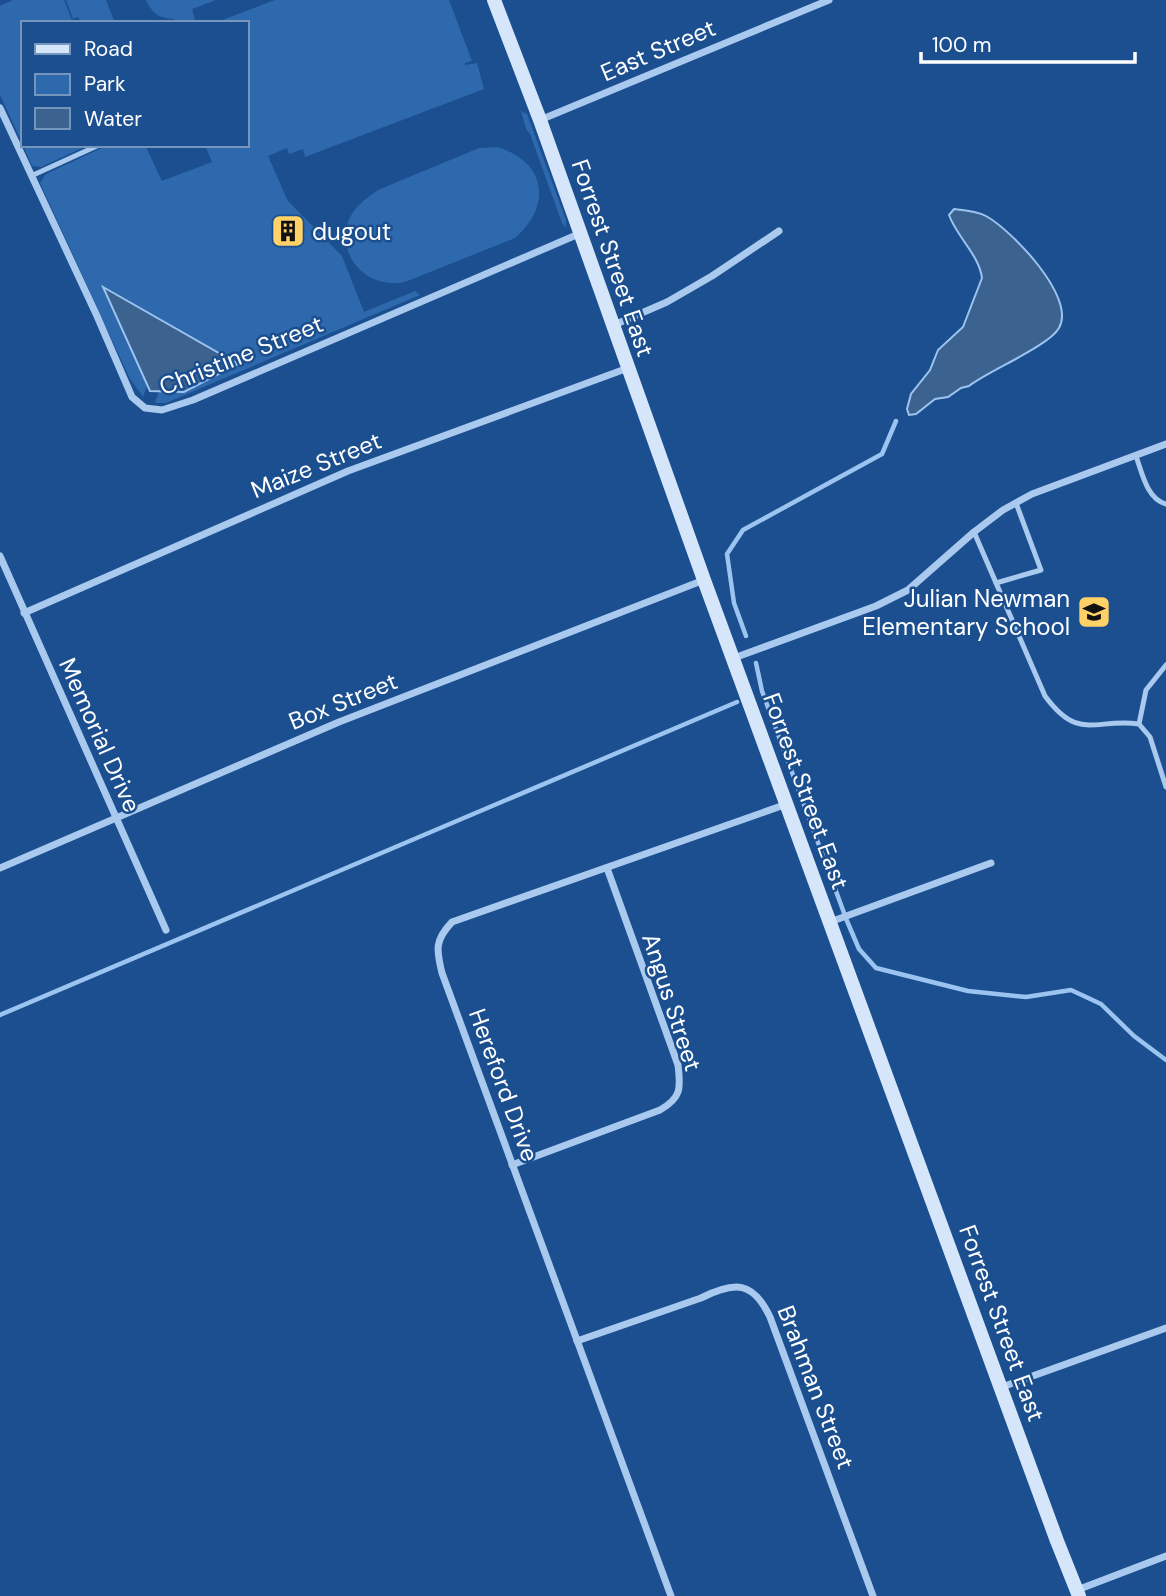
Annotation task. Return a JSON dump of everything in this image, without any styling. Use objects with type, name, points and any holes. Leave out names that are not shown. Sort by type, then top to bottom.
[{"type":"main road","name":"Forrest Street East","points":[[494,0],[581,233],[704,580],[1078,1593]]},
{"type":"street","name":"East Street","points":[[540,120],[830,0]]},
{"type":"street","name":"Christine Street","points":[[0,108],[4,127],[31,176],[132,397],[145,408],[162,410],[193,400],[581,233]]},
{"type":"street","points":[[614,325],[678,296],[779,231]]},
{"type":"street","name":"Maize Street","points":[[24,613],[348,471],[628,368]]},
{"type":"street","points":[[734,658],[876,606],[908,590],[974,532],[1032,494],[1166,444]]},
{"type":"street","name":"Memorial Drive","points":[[0,556],[166,930]]},
{"type":"street","name":"Box Street","points":[[0,868],[340,722],[704,580]]},
{"type":"street","name":"Hereford Drive","points":[[671,1596],[442,972],[438,954],[440,935],[452,922],[787,804]]},
{"type":"street","points":[[830,922],[991,863]]},
{"type":"street","name":"Angus Street","points":[[512,1165],[660,1110],[674,1101],[680,1084],[678,1065],[607,868]]},
{"type":"street","name":"Brahman Street","points":[[577,1341],[717,1290],[735,1286],[752,1290],[770,1317],[873,1596]]},
{"type":"street","points":[[1002,1387],[1166,1328]]},
{"type":"street","points":[[1078,1593],[1166,1556]]},
{"type":"lane","points":[[31,176],[95,147]]},
{"type":"lane","points":[[1136,456],[1150,493],[1158,502],[1166,504]]},
{"type":"lane","points":[[996,583],[1041,570],[1016,503]]},
{"type":"lane","points":[[974,532],[1045,696],[1055,710],[1068,720],[1090,727],[1122,722],[1139,724],[1150,737],[1166,787]]},
{"type":"lane","points":[[1139,724],[1146,691],[1166,665]]},
{"type":"green space","points":[[13,0],[64,0],[72,21],[21,21],[21,141],[0,95],[0,6]]},
{"type":"green space","points":[[66,0],[106,0],[114,21],[80,21],[78,17],[73,19]]},
{"type":"green space","points":[[146,0],[216,0],[192,9],[195,21],[174,21],[164,18],[151,9]]},
{"type":"green space","points":[[275,0],[449,0],[472,61],[465,65],[477,63],[484,89],[305,157],[303,149],[289,154],[287,148],[268,156],[288,201],[342,256],[364,312],[415,291],[420,295],[166,403],[155,403],[159,391],[184,392],[237,364],[104,289],[147,386],[143,397],[129,377],[40,183],[46,174],[104,147],[146,147],[162,181],[212,162],[206,147],[248,147],[248,21],[219,21]]},
{"type":"green space","points":[[521,111],[527,114],[566,220],[566,228],[562,223]]},
{"type":"green space","points":[[24,147],[85,147],[41,167],[32,166]]},
{"type":"green space","points":[[497,147],[526,163],[539,186],[535,212],[527,226],[515,238],[399,283],[377,280],[358,268],[347,249],[347,226],[355,210],[364,201],[378,190],[479,148]]},
{"type":"water","points":[[954,209],[982,214],[1010,235],[1050,282],[1059,299],[1062,315],[1059,328],[1043,343],[969,386],[948,397],[935,399],[916,414],[909,415],[907,409],[911,394],[930,370],[938,350],[963,327],[982,278],[977,262],[949,215]]},
{"type":"water","points":[[103,287],[238,364],[184,392],[150,391]]},
{"type":"waterway","points":[[746,636],[734,603],[727,554],[743,530],[882,454],[896,421]]},
{"type":"waterway","points":[[756,663],[762,691],[847,921],[859,949],[876,968],[968,991],[1026,997],[1071,990],[1101,1004],[1134,1036],[1166,1060]]},
{"type":"waterway","points":[[0,1015],[737,702]]},
{"type":"place","name":"dugout","points":[[288,231]]},
{"type":"place","name":"Julian Newman Elementary School","points":[[1094,612]]}]
